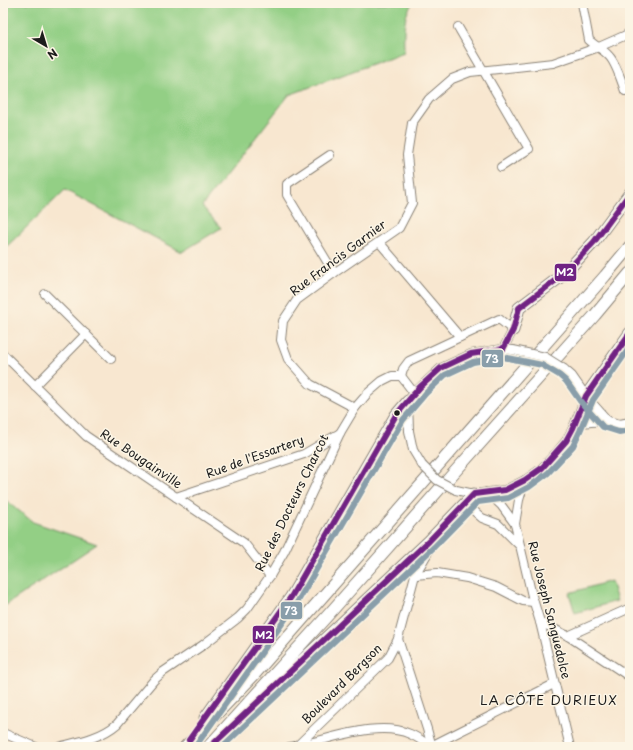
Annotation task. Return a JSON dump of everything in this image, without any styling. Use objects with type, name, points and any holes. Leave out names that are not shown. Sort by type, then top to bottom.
[{"type":"main road","points":[[513,330],[519,308],[564,274],[594,242],[630,193]]},
{"type":"main road","points":[[185,747],[254,675],[630,246]]},
{"type":"main road","points":[[209,747],[595,315],[630,273]]},
{"type":"main road","points":[[586,396],[630,333]]},
{"type":"main road","points":[[185,747],[291,597],[389,426],[411,397]]},
{"type":"main road","points":[[209,747],[424,546],[474,494]]},
{"type":"street","points":[[582,3],[588,40],[610,56],[620,76],[625,91]]},
{"type":"street","points":[[458,27],[529,149],[501,167]]},
{"type":"street","name":"Rue Francis Garnier","points":[[355,408],[310,384],[288,359],[281,340],[283,320],[297,300],[399,228],[412,203],[407,155],[412,123],[429,99],[452,79],[470,72],[553,63],[599,47],[630,32]]},
{"type":"street","points":[[330,156],[287,184],[287,195],[334,273]]},
{"type":"street","points":[[379,242],[460,337]]},
{"type":"street","points":[[45,294],[111,359]]},
{"type":"street","points":[[503,349],[513,330],[499,319],[409,361],[403,369],[401,376],[411,397],[409,431],[413,450],[422,465],[437,480],[456,490],[474,494],[505,490],[525,480],[542,468],[566,441],[586,396]]},
{"type":"street","points":[[35,386],[86,334]]},
{"type":"street","points":[[411,397],[441,368],[471,354],[503,349],[513,350],[545,357],[564,369],[572,376],[586,396],[608,420]]},
{"type":"street","name":"Rue Bougainville","points":[[3,354],[86,436],[244,543],[270,576]]},
{"type":"street","name":"Rue des Docteurs Charcot","points":[[58,747],[81,741],[110,730],[117,724],[154,680],[163,672],[203,645],[238,618],[247,609],[270,576],[284,552],[340,434],[355,408],[368,393],[382,381],[392,376],[401,376]]},
{"type":"street","points":[[573,428],[582,423],[608,420],[620,424],[630,422]]},
{"type":"street","name":"Rue de l'Essartery","points":[[176,497],[304,454],[340,434]]},
{"type":"street","points":[[515,524],[519,500],[525,480]]},
{"type":"street","points":[[487,492],[501,505],[515,524]]},
{"type":"street","points":[[465,503],[482,518],[498,524],[521,546]]},
{"type":"street","name":"Rue Joseph Sanguedolce","points":[[515,524],[570,747]]},
{"type":"street","name":"Boulevard Bergson","points":[[293,746],[388,658],[398,639],[415,575],[443,526]]},
{"type":"street","points":[[415,575],[437,573],[467,578],[496,587],[524,601],[534,602]]},
{"type":"street","points":[[568,636],[630,608]]},
{"type":"street","points":[[540,622],[568,636],[630,676]]},
{"type":"street","points":[[398,639],[428,729],[431,746]]},
{"type":"street","points":[[431,746],[554,684]]},
{"type":"street","points":[[293,746],[367,729],[389,729],[410,734],[431,746]]},
{"type":"street","points":[[3,733],[36,747]]},
{"type":"green space","points":[[3,3],[413,3],[409,8],[405,20],[404,52],[289,95],[202,206],[221,228],[182,252],[65,190],[3,250]]},
{"type":"green space","points":[[3,498],[33,522],[97,544],[3,607]]},
{"type":"green space","points":[[611,581],[617,601],[575,613],[569,593]]},
{"type":"transit line","name":"M2","points":[[503,349],[513,330],[519,308],[564,274],[594,242],[630,193]]},
{"type":"transit line","name":"M2","points":[[210,747],[429,541],[474,494],[505,490],[525,480],[542,468],[566,441],[586,396],[630,333]]},
{"type":"transit line","name":"73","points":[[222,747],[434,547],[478,502],[508,498],[529,487],[548,473],[573,446],[593,400],[630,347]]},
{"type":"transit line","name":"M2","points":[[189,740],[291,597],[396,415],[420,387],[441,368],[471,354],[503,349]]},
{"type":"transit line","name":"73","points":[[195,747],[298,601],[403,420],[426,393],[445,375],[473,362],[503,357],[542,365],[566,381],[580,401],[603,427],[619,432],[630,430]]},
{"type":"district","name":"LA CÔTE DURIEUX","points":[[549,700]]}]
